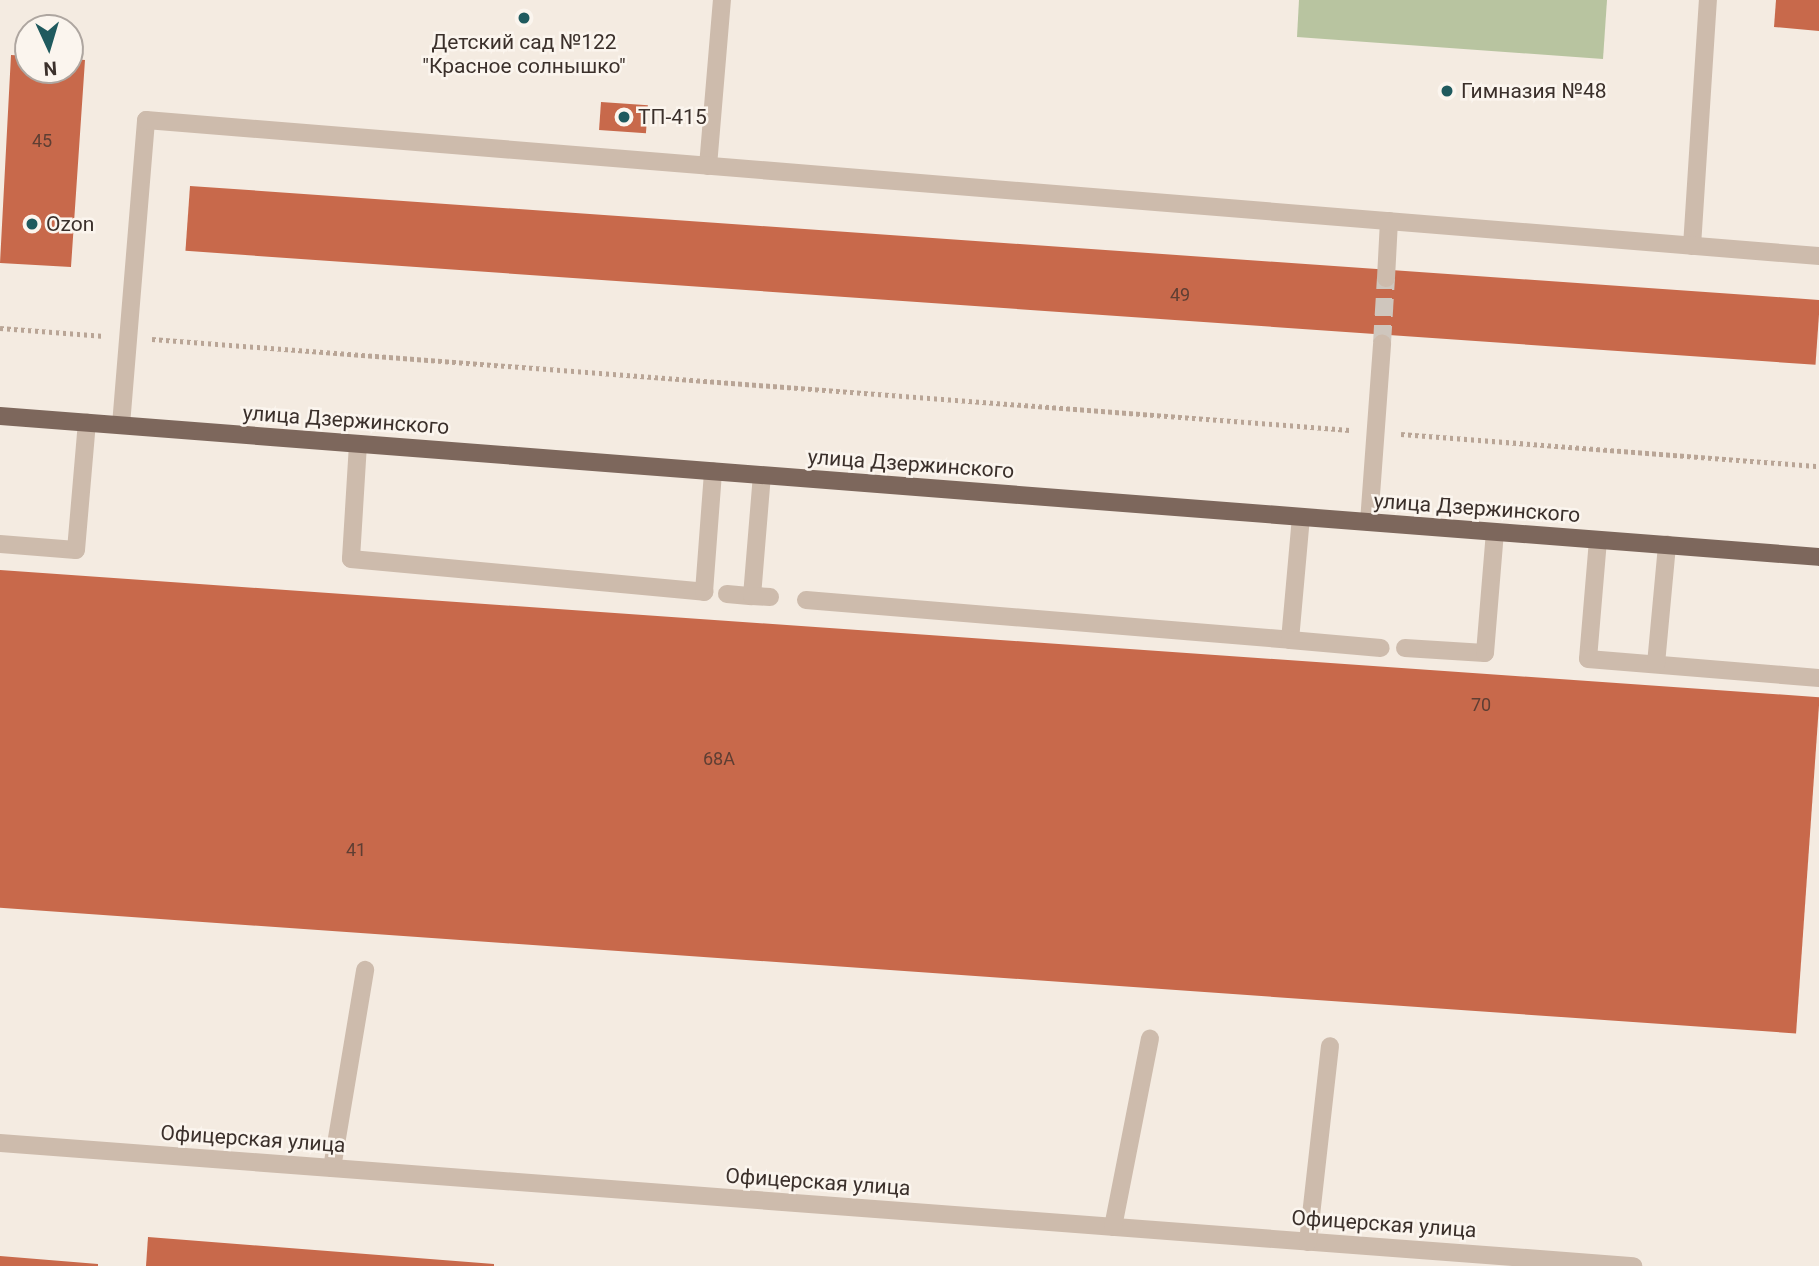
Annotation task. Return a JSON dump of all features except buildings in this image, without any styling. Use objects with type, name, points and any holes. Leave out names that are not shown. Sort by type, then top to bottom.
[{"type":"main road","name":"улица Дзержинского","points":[[0,416],[1819,557]]},
{"type":"street","points":[[708,166],[722,0]]},
{"type":"street","points":[[1692,246],[1708,0]]},
{"type":"street","points":[[121,425],[146,120],[1819,256]]},
{"type":"street","points":[[1386,278],[1389,221]]},
{"type":"street","points":[[1369,522],[1382,343]]},
{"type":"street","points":[[0,544],[76,550],[87,422]]},
{"type":"street","points":[[358,444],[351,559],[704,592],[713,471]]},
{"type":"street","points":[[727,594],[761,597],[762,475]]},
{"type":"street","points":[[1290,640],[1301,517]]},
{"type":"street","points":[[1405,648],[1485,653],[1495,532]]},
{"type":"street","points":[[1598,540],[1588,659],[1819,678]]},
{"type":"street","points":[[1656,664],[1667,545]]},
{"type":"street","points":[[806,600],[1381,648]]},
{"type":"street","points":[[332,1168],[365,970]]},
{"type":"street","points":[[1114,1227],[1150,1039]]},
{"type":"street","points":[[1308,1242],[1330,1046]]},
{"type":"street","name":"Офицерская улица","points":[[0,1143],[1633,1266]]},
{"type":"path","points":[[0,328],[1819,466]]},
{"type":"green space","points":[[1299,0],[1607,0],[1603,59],[1297,37]]},
{"type":"tunnel","points":[[1382,343],[1386,278]]},
{"type":"place","name":"Детский сад №122 \"Красное солнышко\"","points":[[524,18]]},
{"type":"place","name":"Гимназия №48","points":[[1447,91]]},
{"type":"place","name":"ТП-415","points":[[624,117]]},
{"type":"place","name":"Ozon","points":[[32,224]]}]
